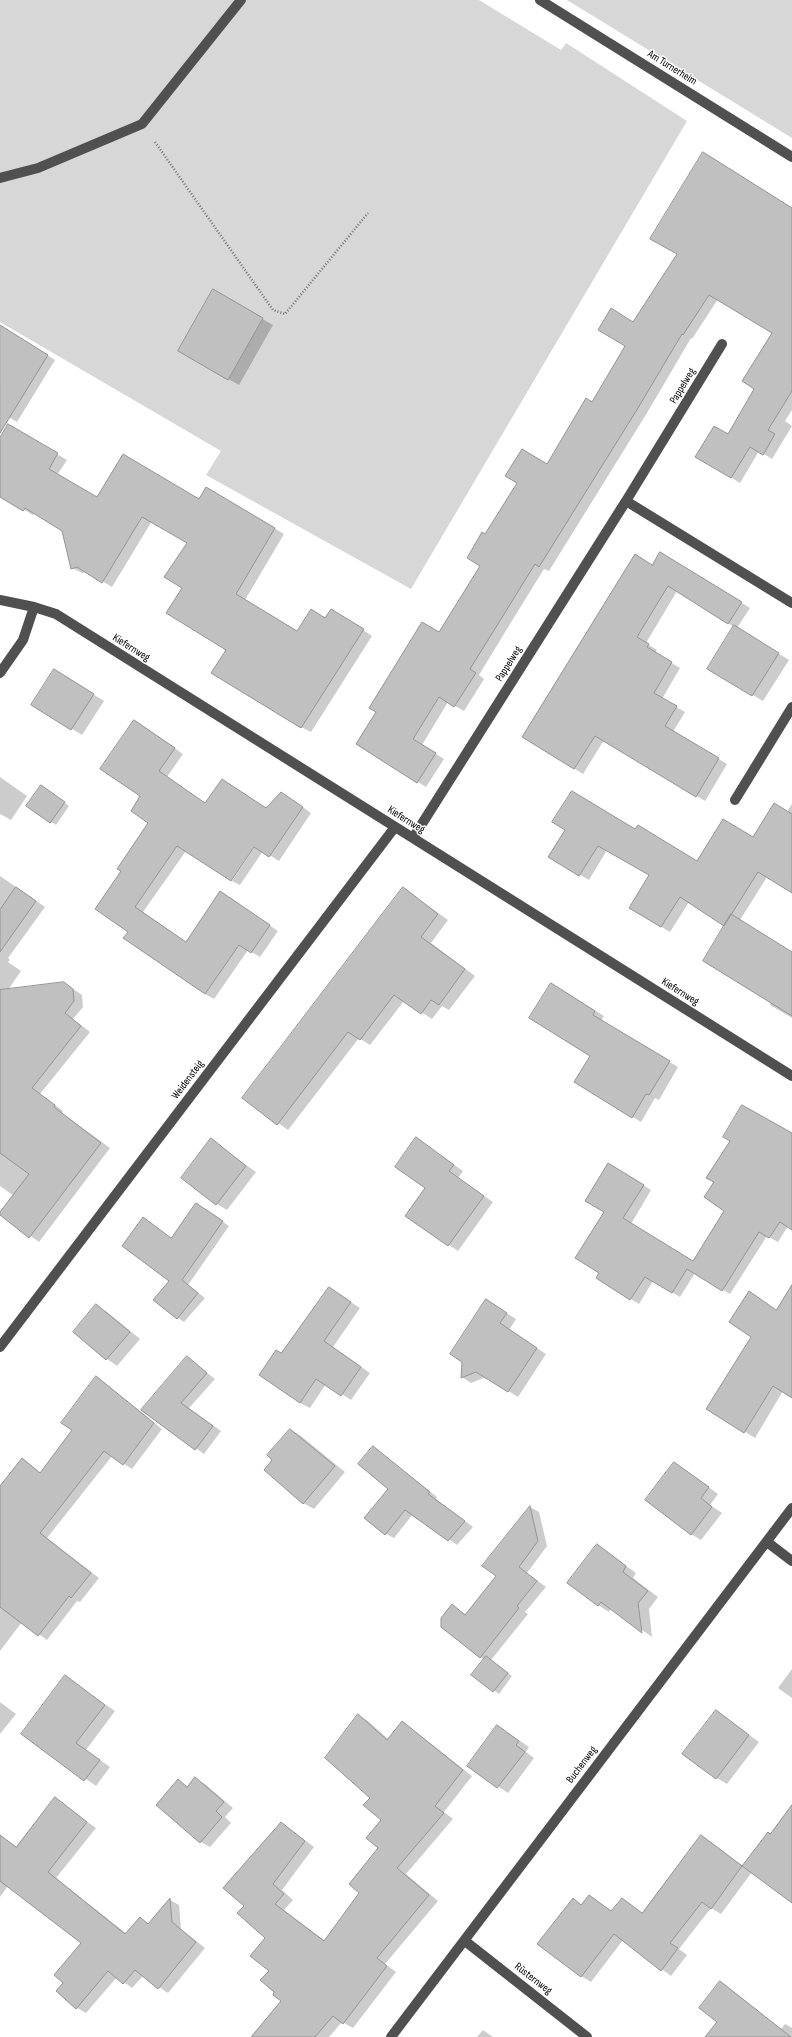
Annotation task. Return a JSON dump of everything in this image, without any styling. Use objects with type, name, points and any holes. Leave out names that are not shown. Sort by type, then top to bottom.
[{"type":"street","points":[[0,178],[38,168],[142,124],[241,0]]},
{"type":"street","name":"Am Turnerheim","points":[[540,0],[792,157]]},
{"type":"street","name":"Pappelweg","points":[[413,838],[626,501],[722,344]]},
{"type":"street","points":[[626,501],[792,604]]},
{"type":"street","name":"Kiefernweg","points":[[0,600],[34,607],[56,614],[792,1076]]},
{"type":"street","points":[[0,673],[23,640],[34,607]]},
{"type":"street","points":[[735,800],[792,707]]},
{"type":"street","name":"Weidensteig","points":[[0,1348],[394,827]]},
{"type":"street","name":"Buchenweg","points":[[391,2037],[792,1508]]},
{"type":"street","points":[[767,1542],[792,1561]]},
{"type":"street","name":"Rüsternweg","points":[[465,1941],[587,2037]]},
{"type":"path","points":[[142,124],[273,310],[285,314],[368,213]]},
{"type":"shaded area","points":[[0,0],[479,0],[561,50],[566,43],[687,121],[411,589],[206,475],[221,451],[0,322]]},
{"type":"shaded area","points":[[567,0],[792,0],[792,138]]},
{"type":"building","points":[[703,152],[792,208],[792,391],[768,430],[775,434],[763,455],[750,447],[731,478],[695,457],[714,426],[728,434],[754,389],[742,381],[772,333],[709,295],[683,335],[682,334],[638,408],[539,567],[535,564],[470,669],[476,673],[454,707],[439,697],[413,739],[436,753],[417,783],[356,744],[376,712],[369,708],[422,622],[439,632],[480,566],[467,558],[482,532],[485,534],[517,483],[505,476],[522,449],[547,464],[586,398],[592,402],[625,346],[598,330],[611,308],[633,322],[677,254],[650,239]]},
{"type":"building","points":[[213,289],[263,318],[228,380],[178,351]]},
{"type":"building","points":[[0,325],[48,355],[0,433]]},
{"type":"building","points":[[8,424],[58,453],[49,469],[97,497],[123,454],[199,499],[206,487],[275,528],[236,594],[297,631],[311,609],[325,618],[331,609],[364,629],[301,728],[211,673],[226,650],[166,613],[182,588],[164,577],[187,543],[142,517],[102,583],[77,567],[71,569],[62,531],[25,508],[23,511],[0,497],[0,438]]},
{"type":"building","points":[[660,552],[742,602],[728,624],[668,586],[637,637],[649,644],[647,647],[672,662],[654,693],[677,706],[665,726],[719,758],[696,797],[595,736],[574,769],[522,737],[635,554],[652,565]]},
{"type":"building","points":[[734,625],[779,653],[752,696],[707,669]]},
{"type":"building","points":[[54,669],[94,694],[71,730],[31,705]]},
{"type":"building","points":[[134,720],[175,748],[159,771],[205,803],[222,779],[266,808],[281,792],[303,807],[269,857],[254,847],[231,881],[177,846],[135,907],[186,942],[220,891],[270,925],[251,953],[239,945],[205,994],[123,938],[128,932],[95,909],[121,871],[117,869],[148,823],[131,811],[140,796],[100,769]]},
{"type":"building","points":[[41,785],[65,802],[50,823],[26,806]]},
{"type":"building","points":[[572,791],[635,829],[638,825],[697,861],[723,819],[753,837],[774,803],[792,814],[792,893],[758,872],[724,926],[680,897],[661,927],[629,908],[649,875],[598,846],[579,876],[548,857],[565,830],[552,822]]},
{"type":"building","points":[[16,887],[36,901],[0,952],[0,910]]},
{"type":"building","points":[[403,887],[438,914],[421,937],[465,969],[439,1005],[431,1000],[421,1014],[394,995],[360,1040],[348,1032],[277,1125],[242,1098]]},
{"type":"building","points":[[731,914],[792,952],[792,1016],[703,961]]},
{"type":"building","points":[[64,982],[73,989],[74,1001],[65,1013],[81,1026],[32,1088],[101,1143],[29,1238],[0,1215],[0,1212],[29,1174],[0,1153],[0,990]]},
{"type":"building","points":[[551,983],[595,1011],[593,1015],[670,1061],[649,1095],[646,1094],[632,1118],[574,1082],[590,1056],[529,1018]]},
{"type":"building","points":[[742,1105],[792,1133],[792,1230],[780,1222],[769,1238],[759,1232],[722,1291],[687,1269],[672,1293],[645,1277],[630,1300],[596,1278],[599,1273],[575,1258],[604,1212],[585,1201],[608,1163],[644,1185],[623,1218],[693,1261],[724,1211],[704,1197],[714,1182],[706,1178],[730,1141],[723,1137]]},
{"type":"building","points":[[416,1137],[454,1165],[449,1171],[484,1196],[448,1246],[405,1216],[425,1188],[395,1167]]},
{"type":"building","points":[[211,1138],[246,1166],[216,1205],[181,1178]]},
{"type":"building","points":[[196,1203],[223,1221],[182,1280],[198,1293],[177,1319],[153,1300],[169,1281],[122,1246],[143,1217],[171,1238]]},
{"type":"building","points":[[792,1285],[792,1398],[773,1386],[744,1433],[706,1409],[751,1337],[729,1322],[749,1291],[776,1310]]},
{"type":"building","points":[[329,1287],[351,1302],[324,1341],[361,1367],[341,1396],[316,1379],[300,1403],[259,1375],[276,1350],[281,1353]]},
{"type":"building","points":[[486,1299],[507,1313],[500,1323],[537,1348],[508,1392],[476,1372],[461,1378],[462,1362],[450,1354]]},
{"type":"building","points":[[96,1304],[130,1332],[106,1360],[73,1332]]},
{"type":"building","points":[[187,1356],[207,1373],[181,1403],[213,1426],[195,1450],[141,1410]]},
{"type":"building","points":[[96,1376],[154,1423],[123,1465],[104,1451],[40,1533],[91,1573],[71,1598],[69,1596],[38,1636],[0,1607],[0,1486],[22,1458],[40,1473],[72,1430],[61,1423]]},
{"type":"building","points":[[290,1429],[335,1466],[303,1504],[264,1470],[272,1460],[267,1455]]},
{"type":"building","points":[[373,1446],[430,1492],[428,1494],[465,1521],[448,1541],[405,1510],[385,1535],[364,1518],[388,1489],[358,1464]]},
{"type":"building","points":[[674,1462],[709,1487],[701,1498],[712,1507],[691,1535],[645,1500]]},
{"type":"building","points":[[530,1506],[538,1541],[519,1567],[537,1581],[517,1606],[519,1608],[480,1658],[441,1627],[441,1618],[452,1604],[465,1615],[496,1576],[482,1566]]},
{"type":"building","points":[[597,1544],[626,1566],[623,1572],[648,1591],[638,1603],[642,1633],[601,1602],[598,1606],[567,1583]]},
{"type":"building","points":[[486,1656],[508,1673],[493,1692],[471,1675]]},
{"type":"building","points":[[65,1675],[105,1705],[76,1743],[100,1760],[84,1781],[21,1734]]},
{"type":"building","points":[[716,1710],[749,1735],[716,1779],[682,1754]]},
{"type":"building","points":[[358,1714],[387,1740],[402,1721],[463,1770],[435,1806],[444,1813],[397,1868],[429,1895],[377,1958],[387,1966],[343,2024],[333,2016],[315,2037],[251,2037],[281,2001],[273,1995],[274,1992],[260,1980],[269,1971],[250,1956],[265,1938],[237,1913],[244,1906],[223,1888],[281,1822],[305,1841],[273,1884],[284,1894],[275,1904],[324,1941],[359,1893],[349,1884],[378,1848],[366,1838],[381,1820],[363,1805],[370,1798],[325,1758]]},
{"type":"building","points":[[497,1725],[519,1741],[516,1745],[525,1752],[497,1788],[467,1766]]},
{"type":"building","points":[[195,1777],[224,1802],[216,1811],[222,1817],[200,1843],[156,1805],[178,1779],[187,1787]]},
{"type":"building","points":[[55,1797],[87,1822],[48,1872],[125,1934],[140,1917],[148,1924],[170,1898],[172,1922],[196,1942],[158,1989],[135,1970],[123,1984],[108,1971],[76,2009],[56,1991],[63,1983],[54,1975],[81,1943],[0,1881],[0,1835],[16,1847]]},
{"type":"building","points":[[792,1805],[792,1903],[742,1866],[768,1832],[770,1834]]},
{"type":"building","points":[[701,1835],[742,1866],[711,1909],[702,1902],[670,1943],[678,1948],[661,1971],[614,1934],[581,1977],[537,1944],[573,1898],[581,1905],[589,1895],[611,1911],[622,1898],[642,1913]]},
{"type":"building","points":[[720,1981],[791,2037],[705,2037],[717,2022],[699,2008]]}]
